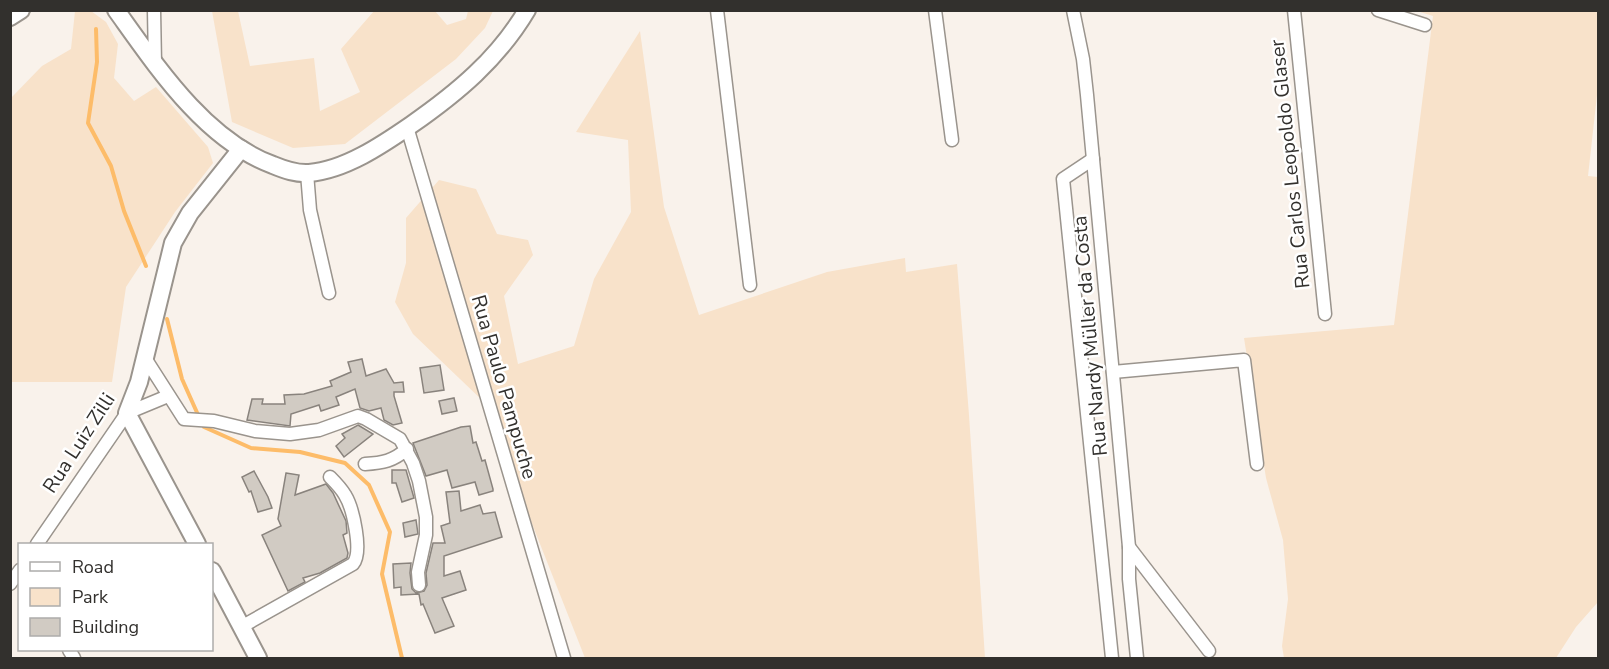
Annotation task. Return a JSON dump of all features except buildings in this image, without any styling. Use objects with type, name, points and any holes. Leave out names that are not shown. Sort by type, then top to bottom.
[{"type":"main road","points":[[10,17],[21,10]]},
{"type":"main road","points":[[116,10],[155,65],[192,107],[221,134],[267,163],[295,172],[307,173],[320,172],[352,160],[437,106],[482,69],[497,53],[527,10]]},
{"type":"main road","name":"Rua Luiz Zilli","points":[[127,413],[145,358],[167,262],[177,235],[190,213],[241,148]]},
{"type":"main road","points":[[127,413],[196,543]]},
{"type":"main road","points":[[213,573],[258,658]]},
{"type":"street","points":[[154,10],[155,65]]},
{"type":"street","points":[[717,10],[750,285]]},
{"type":"street","points":[[935,10],[952,140]]},
{"type":"street","name":"Rua Nardy Müller da Costa","points":[[1073,10],[1084,68],[1093,159],[1137,658]]},
{"type":"street","name":"Rua Carlos Leopoldo Glaser","points":[[1294,10],[1325,314]]},
{"type":"street","points":[[1378,10],[1425,25]]},
{"type":"street","name":"Rua Paulo Pampuche","points":[[407,127],[564,658]]},
{"type":"street","points":[[1093,159],[1063,179],[1112,658]]},
{"type":"street","points":[[307,173],[310,210],[329,293]]},
{"type":"street","points":[[145,358],[182,417],[255,431],[290,434],[312,431],[358,416],[400,439],[407,449],[420,482],[426,517],[426,535],[418,572],[420,585]]},
{"type":"street","points":[[1113,372],[1244,360],[1257,464]]},
{"type":"street","points":[[127,413],[168,396]]},
{"type":"street","name":"Rua Luiz Zilli","points":[[38,543],[127,413]]},
{"type":"street","points":[[365,464],[387,462],[407,449]]},
{"type":"street","points":[[241,627],[353,564],[357,555],[357,546],[351,510],[346,496],[330,477]]},
{"type":"street","points":[[1129,547],[1209,651]]},
{"type":"green space","points":[[75,11],[91,11],[106,22],[118,44],[114,78],[134,101],[156,87],[208,147],[213,163],[175,212],[126,287],[112,382],[11,382],[11,98],[42,66],[71,49]]},
{"type":"green space","points":[[212,11],[238,11],[250,66],[314,58],[320,111],[360,92],[341,49],[374,11],[435,11],[447,25],[466,19],[468,11],[493,11],[485,28],[456,59],[345,144],[293,148],[232,122]]},
{"type":"green space","points":[[1417,11],[1598,11],[1598,86],[1588,176],[1598,177],[1598,602],[1576,627],[1556,658],[1284,658],[1282,646],[1288,599],[1283,540],[1266,478],[1244,338],[1394,325],[1433,16]]},
{"type":"green space","points":[[640,31],[664,207],[699,315],[827,272],[905,258],[906,272],[957,264],[985,658],[585,658],[484,402],[413,334],[395,302],[406,263],[406,218],[439,180],[476,189],[497,234],[528,240],[533,255],[504,296],[518,364],[574,346],[594,279],[631,212],[628,140],[576,132]]},
{"type":"waterway","points":[[96,29],[97,62],[88,123],[111,166],[124,211],[146,266]]},
{"type":"waterway","points":[[167,319],[182,379],[199,417]]},
{"type":"waterway","points":[[203,424],[204,427],[251,448],[300,452],[345,463],[369,485],[390,532],[382,574],[402,658]]}]
